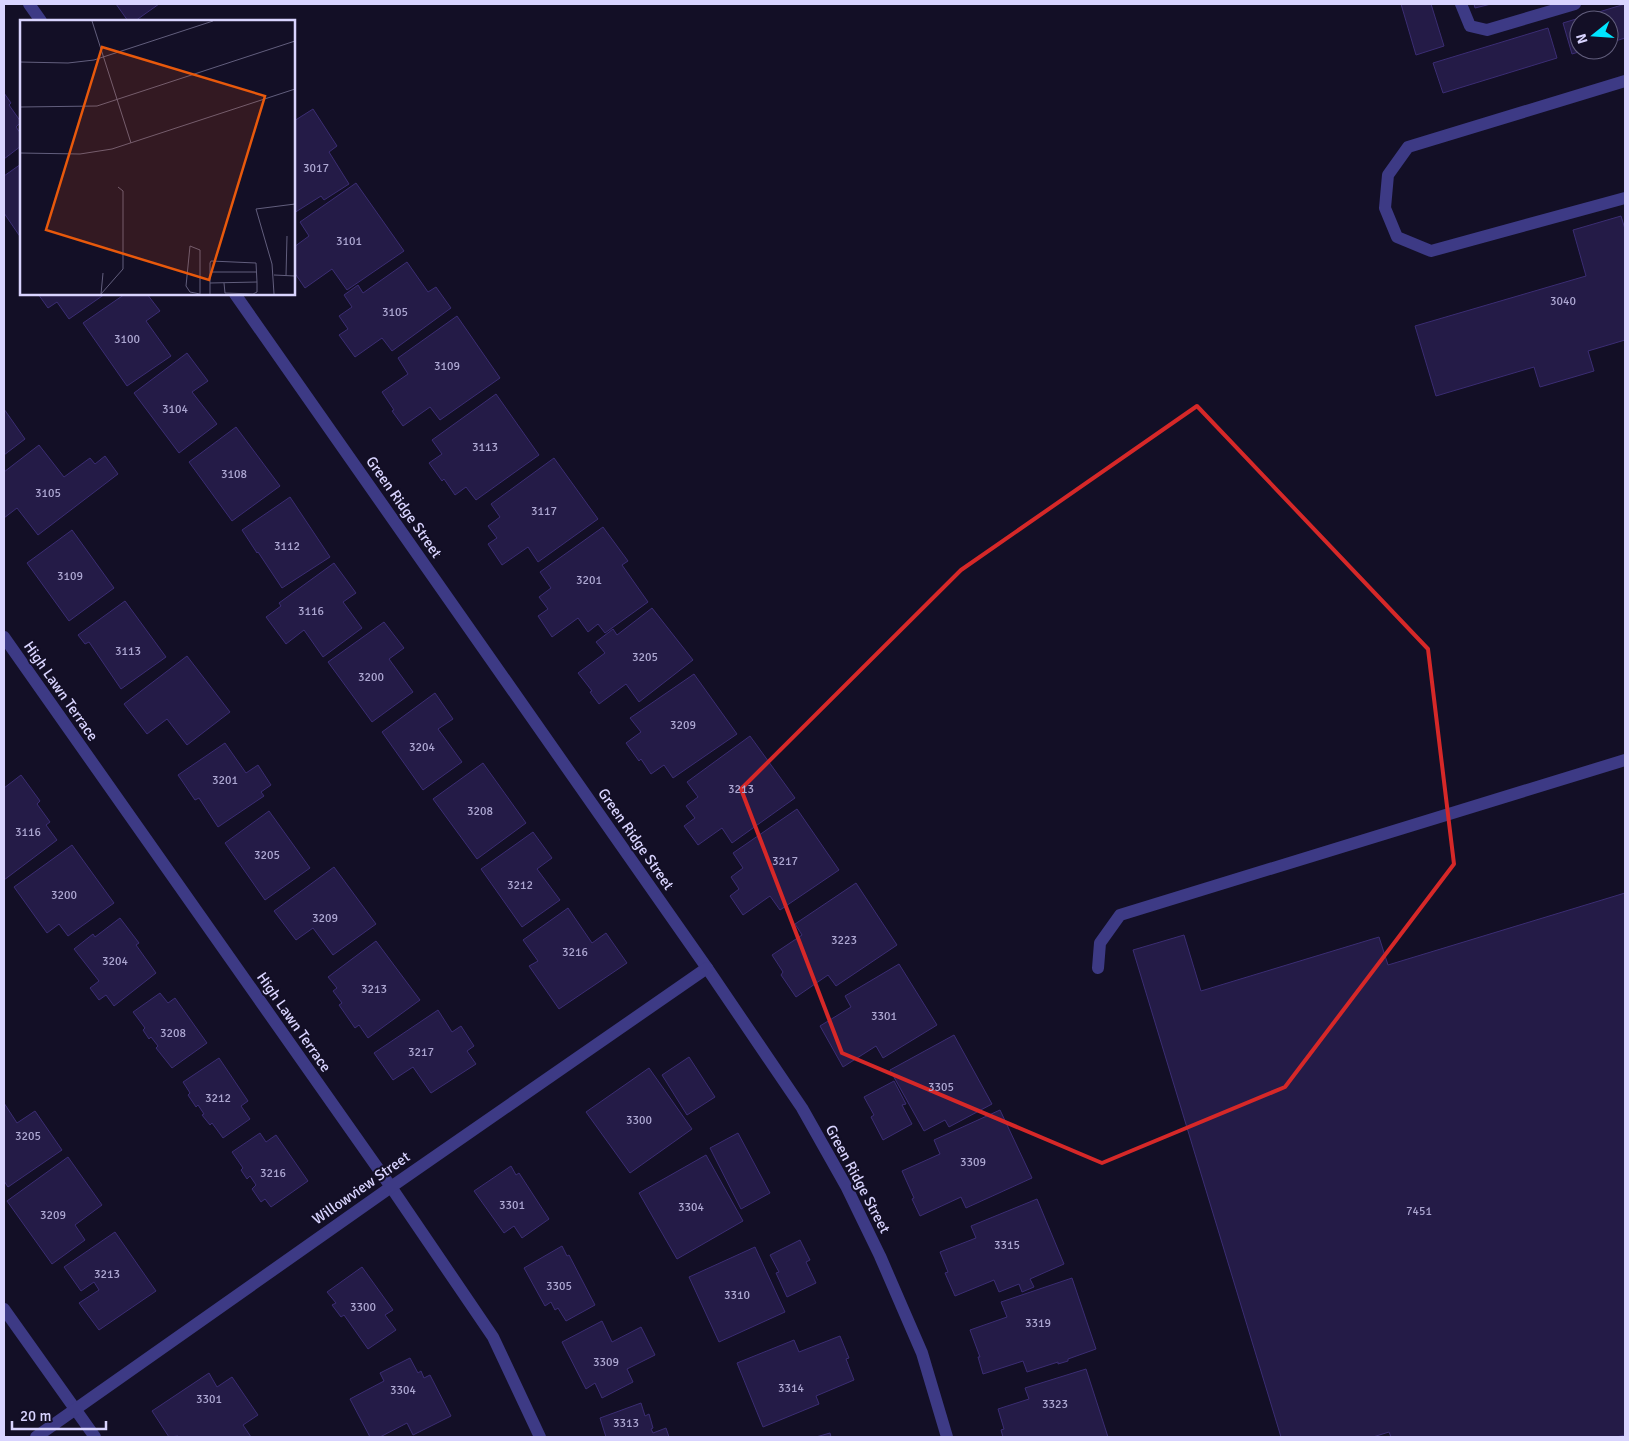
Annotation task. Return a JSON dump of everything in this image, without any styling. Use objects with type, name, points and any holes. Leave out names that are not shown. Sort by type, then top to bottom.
[{"type":"street","points":[[29,4],[40,20]]},
{"type":"street","points":[[1461,4],[1470,26],[1487,30],[1558,6],[1575,4]]},
{"type":"street","points":[[1625,81],[1408,148],[1388,175],[1386,208],[1397,237],[1432,251],[1625,198]]},
{"type":"street","name":"Green Ridge Street","points":[[236,295],[707,968],[802,1108],[846,1186],[880,1256],[922,1353],[947,1437]]},
{"type":"street","name":"High Lawn Terrace","points":[[4,637],[493,1337],[540,1437]]},
{"type":"street","points":[[1098,968],[1100,943],[1120,915],[1625,760]]},
{"type":"street","name":"Willowview Street","points":[[36,1437],[390,1187],[707,968]]},
{"type":"street","points":[[4,1309],[95,1437]]},
{"type":"highlighted area","points":[[1197,406],[1428,649],[1454,864],[1285,1087],[1102,1163],[842,1053],[741,789],[961,570]]},
{"type":"building","points":[[116,4],[159,4],[136,20],[127,20]]},
{"type":"building","points":[[1401,4],[1431,4],[1444,46],[1416,55]]},
{"type":"building","points":[[1474,4],[1491,4],[1475,8]]},
{"type":"building","points":[[1625,4],[1625,38],[1619,40],[1619,10],[1605,10]]},
{"type":"building","points":[[1569,21],[1569,44],[1563,23]]},
{"type":"building","points":[[1548,28],[1557,58],[1443,93],[1433,63]]},
{"type":"building","points":[[4,93],[11,103],[9,105],[20,121],[16,127],[20,133],[20,147],[4,159]]},
{"type":"building","points":[[313,109],[337,146],[329,152],[349,184],[324,200],[321,196],[295,212],[295,120]]},
{"type":"building","points":[[20,165],[20,237],[4,213],[4,176]]},
{"type":"building","points":[[356,183],[404,251],[347,290],[332,269],[305,288],[295,273],[295,246],[309,236],[300,222]]},
{"type":"building","points":[[1621,216],[1625,229],[1625,340],[1588,351],[1594,371],[1540,387],[1534,367],[1436,396],[1415,326],[1586,276],[1573,230]]},
{"type":"building","points":[[407,262],[428,292],[436,287],[451,308],[392,351],[382,338],[355,357],[339,335],[348,329],[339,316],[352,307],[344,295],[358,285],[363,293]]},
{"type":"building","points":[[39,295],[104,295],[69,319],[57,302],[48,308]]},
{"type":"building","points":[[124,295],[148,295],[160,311],[146,321],[171,356],[127,386],[83,323]]},
{"type":"building","points":[[457,316],[500,378],[440,420],[430,407],[403,426],[382,392],[408,374],[398,358]]},
{"type":"building","points":[[187,353],[208,381],[192,392],[217,424],[179,453],[134,393]]},
{"type":"building","points":[[496,394],[539,455],[476,500],[466,487],[455,495],[444,479],[442,481],[429,463],[442,454],[432,440]]},
{"type":"building","points":[[4,409],[25,439],[4,455]]},
{"type":"building","points":[[236,427],[280,486],[232,521],[189,462]]},
{"type":"building","points":[[39,445],[64,477],[90,458],[95,464],[105,456],[118,474],[38,535],[17,508],[4,518],[4,472]]},
{"type":"building","points":[[554,458],[598,519],[538,562],[528,547],[502,565],[488,544],[497,538],[488,526],[500,517],[491,504]]},
{"type":"building","points":[[290,497],[330,557],[282,588],[242,530]]},
{"type":"building","points":[[603,527],[628,561],[622,565],[648,602],[605,633],[598,624],[588,632],[578,618],[552,637],[538,616],[548,609],[539,597],[551,588],[540,572]]},
{"type":"building","points":[[72,530],[114,588],[69,621],[27,563]]},
{"type":"building","points":[[334,563],[356,593],[343,602],[362,628],[323,657],[304,630],[286,644],[266,617],[281,606],[279,603]]},
{"type":"building","points":[[125,601],[166,657],[121,689],[89,642],[85,644],[78,635]]},
{"type":"building","points":[[652,608],[693,660],[639,702],[626,684],[599,704],[578,673],[605,653],[596,642],[613,629],[617,635]]},
{"type":"building","points":[[384,622],[404,648],[389,659],[413,692],[372,722],[328,662]]},
{"type":"building","points":[[187,656],[230,712],[187,745],[167,719],[147,734],[124,704]]},
{"type":"building","points":[[694,674],[737,734],[673,778],[664,765],[651,774],[641,759],[639,761],[626,743],[641,732],[630,718]]},
{"type":"building","points":[[435,693],[453,719],[438,729],[462,762],[423,790],[382,732]]},
{"type":"building","points":[[750,736],[795,798],[732,843],[722,828],[698,845],[684,826],[695,818],[686,806],[698,797],[687,782]]},
{"type":"building","points":[[225,743],[246,773],[258,765],[271,785],[261,792],[264,796],[218,827],[199,798],[195,800],[178,775]]},
{"type":"building","points":[[483,763],[526,823],[477,859],[433,799]]},
{"type":"building","points":[[21,775],[40,801],[37,804],[50,822],[46,825],[57,840],[4,880],[4,788]]},
{"type":"building","points":[[797,809],[839,870],[780,910],[770,896],[743,915],[730,896],[739,889],[731,877],[743,868],[733,853]]},
{"type":"building","points":[[269,811],[310,868],[265,900],[225,843]]},
{"type":"building","points":[[533,832],[552,858],[537,869],[560,900],[522,927],[481,869]]},
{"type":"building","points":[[72,845],[114,903],[68,936],[59,924],[47,933],[14,887]]},
{"type":"building","points":[[334,867],[376,924],[333,955],[313,928],[296,940],[274,911]]},
{"type":"building","points":[[856,883],[897,945],[836,986],[828,975],[796,997],[781,975],[783,972],[772,955],[802,935],[795,924]]},
{"type":"building","points":[[1625,893],[1625,1435],[1616,1437],[1391,1437],[1389,1432],[1373,1437],[1281,1437],[1133,950],[1184,935],[1201,991],[1379,937],[1388,965]]},
{"type":"building","points":[[568,908],[592,943],[606,933],[627,963],[559,1009],[529,966],[538,961],[523,940]]},
{"type":"building","points":[[120,918],[139,943],[136,945],[156,973],[114,1006],[106,995],[99,1000],[90,988],[99,981],[74,949],[93,934],[95,937]]},
{"type":"building","points":[[376,941],[420,1000],[368,1038],[359,1025],[355,1028],[339,1005],[342,1003],[333,991],[337,988],[328,977]]},
{"type":"building","points":[[899,964],[937,1025],[883,1058],[876,1046],[843,1067],[820,1026],[851,1007],[845,996]]},
{"type":"building","points":[[160,993],[168,1003],[175,998],[207,1043],[172,1068],[156,1048],[158,1046],[151,1037],[149,1039],[143,1030],[145,1028],[133,1012]]},
{"type":"building","points":[[438,1010],[452,1032],[461,1026],[474,1046],[467,1051],[476,1064],[431,1093],[413,1067],[393,1080],[374,1053]]},
{"type":"building","points":[[954,1035],[992,1104],[949,1127],[945,1120],[924,1131],[890,1070]]},
{"type":"building","points":[[689,1057],[715,1097],[687,1115],[662,1075]]},
{"type":"building","points":[[219,1058],[248,1101],[241,1106],[250,1119],[223,1138],[212,1123],[210,1125],[202,1115],[204,1114],[198,1105],[196,1107],[188,1095],[190,1093],[183,1082]]},
{"type":"building","points":[[649,1068],[692,1129],[630,1173],[586,1112]]},
{"type":"building","points":[[894,1081],[906,1104],[902,1105],[912,1124],[883,1140],[871,1117],[874,1115],[864,1097]]},
{"type":"building","points":[[4,1103],[17,1123],[35,1111],[62,1150],[8,1187],[4,1181]]},
{"type":"building","points":[[1000,1110],[1032,1178],[966,1208],[961,1197],[920,1216],[902,1171],[940,1154],[934,1140]]},
{"type":"building","points":[[260,1133],[266,1142],[276,1135],[308,1181],[271,1207],[265,1199],[261,1202],[252,1189],[256,1185],[250,1176],[247,1179],[241,1170],[243,1168],[232,1152]]},
{"type":"building","points":[[738,1133],[770,1193],[741,1209],[710,1148]]},
{"type":"building","points":[[706,1155],[743,1221],[677,1259],[639,1193]]},
{"type":"building","points":[[68,1157],[102,1205],[75,1225],[85,1240],[52,1264],[7,1201]]},
{"type":"building","points":[[511,1166],[516,1175],[519,1173],[549,1219],[522,1238],[514,1226],[504,1233],[474,1191]]},
{"type":"building","points":[[1037,1199],[1064,1264],[1030,1279],[1034,1287],[1022,1292],[1019,1284],[999,1292],[994,1280],[955,1296],[945,1273],[948,1272],[940,1252],[976,1238],[971,1226]]},
{"type":"building","points":[[115,1232],[156,1291],[99,1330],[79,1303],[99,1290],[94,1282],[81,1291],[64,1267]]},
{"type":"building","points":[[800,1240],[810,1260],[806,1262],[816,1283],[787,1297],[776,1273],[779,1272],[770,1255]]},
{"type":"building","points":[[562,1246],[567,1256],[569,1255],[595,1305],[566,1321],[558,1308],[555,1310],[551,1302],[545,1306],[524,1268]]},
{"type":"building","points":[[755,1247],[785,1312],[719,1342],[689,1277]]},
{"type":"building","points":[[362,1267],[393,1310],[385,1315],[396,1330],[368,1349],[344,1315],[341,1317],[332,1305],[336,1303],[327,1292]]},
{"type":"building","points":[[1072,1278],[1096,1349],[1068,1359],[1068,1361],[1058,1364],[1058,1362],[1027,1372],[1023,1361],[983,1374],[978,1357],[980,1357],[970,1330],[1007,1317],[1001,1302]]},
{"type":"building","points":[[602,1321],[612,1342],[641,1327],[655,1355],[627,1369],[633,1382],[602,1398],[595,1383],[586,1389],[562,1342]]},
{"type":"building","points":[[840,1336],[849,1358],[846,1359],[854,1380],[816,1396],[819,1404],[763,1427],[737,1363],[794,1340],[799,1352]]},
{"type":"building","points":[[410,1358],[418,1373],[421,1371],[424,1378],[430,1375],[451,1416],[413,1435],[407,1423],[380,1437],[370,1437],[350,1399],[384,1381],[380,1373]]},
{"type":"building","points":[[1086,1369],[1108,1437],[1003,1437],[1001,1430],[1004,1429],[998,1409],[1029,1399],[1025,1388]]},
{"type":"building","points":[[209,1373],[217,1387],[232,1377],[258,1415],[243,1425],[251,1437],[169,1437],[152,1411]]},
{"type":"building","points":[[641,1403],[645,1416],[649,1414],[653,1433],[666,1428],[669,1437],[606,1437],[600,1418]]},
{"type":"building","points":[[830,1433],[831,1437],[816,1437]]}]
